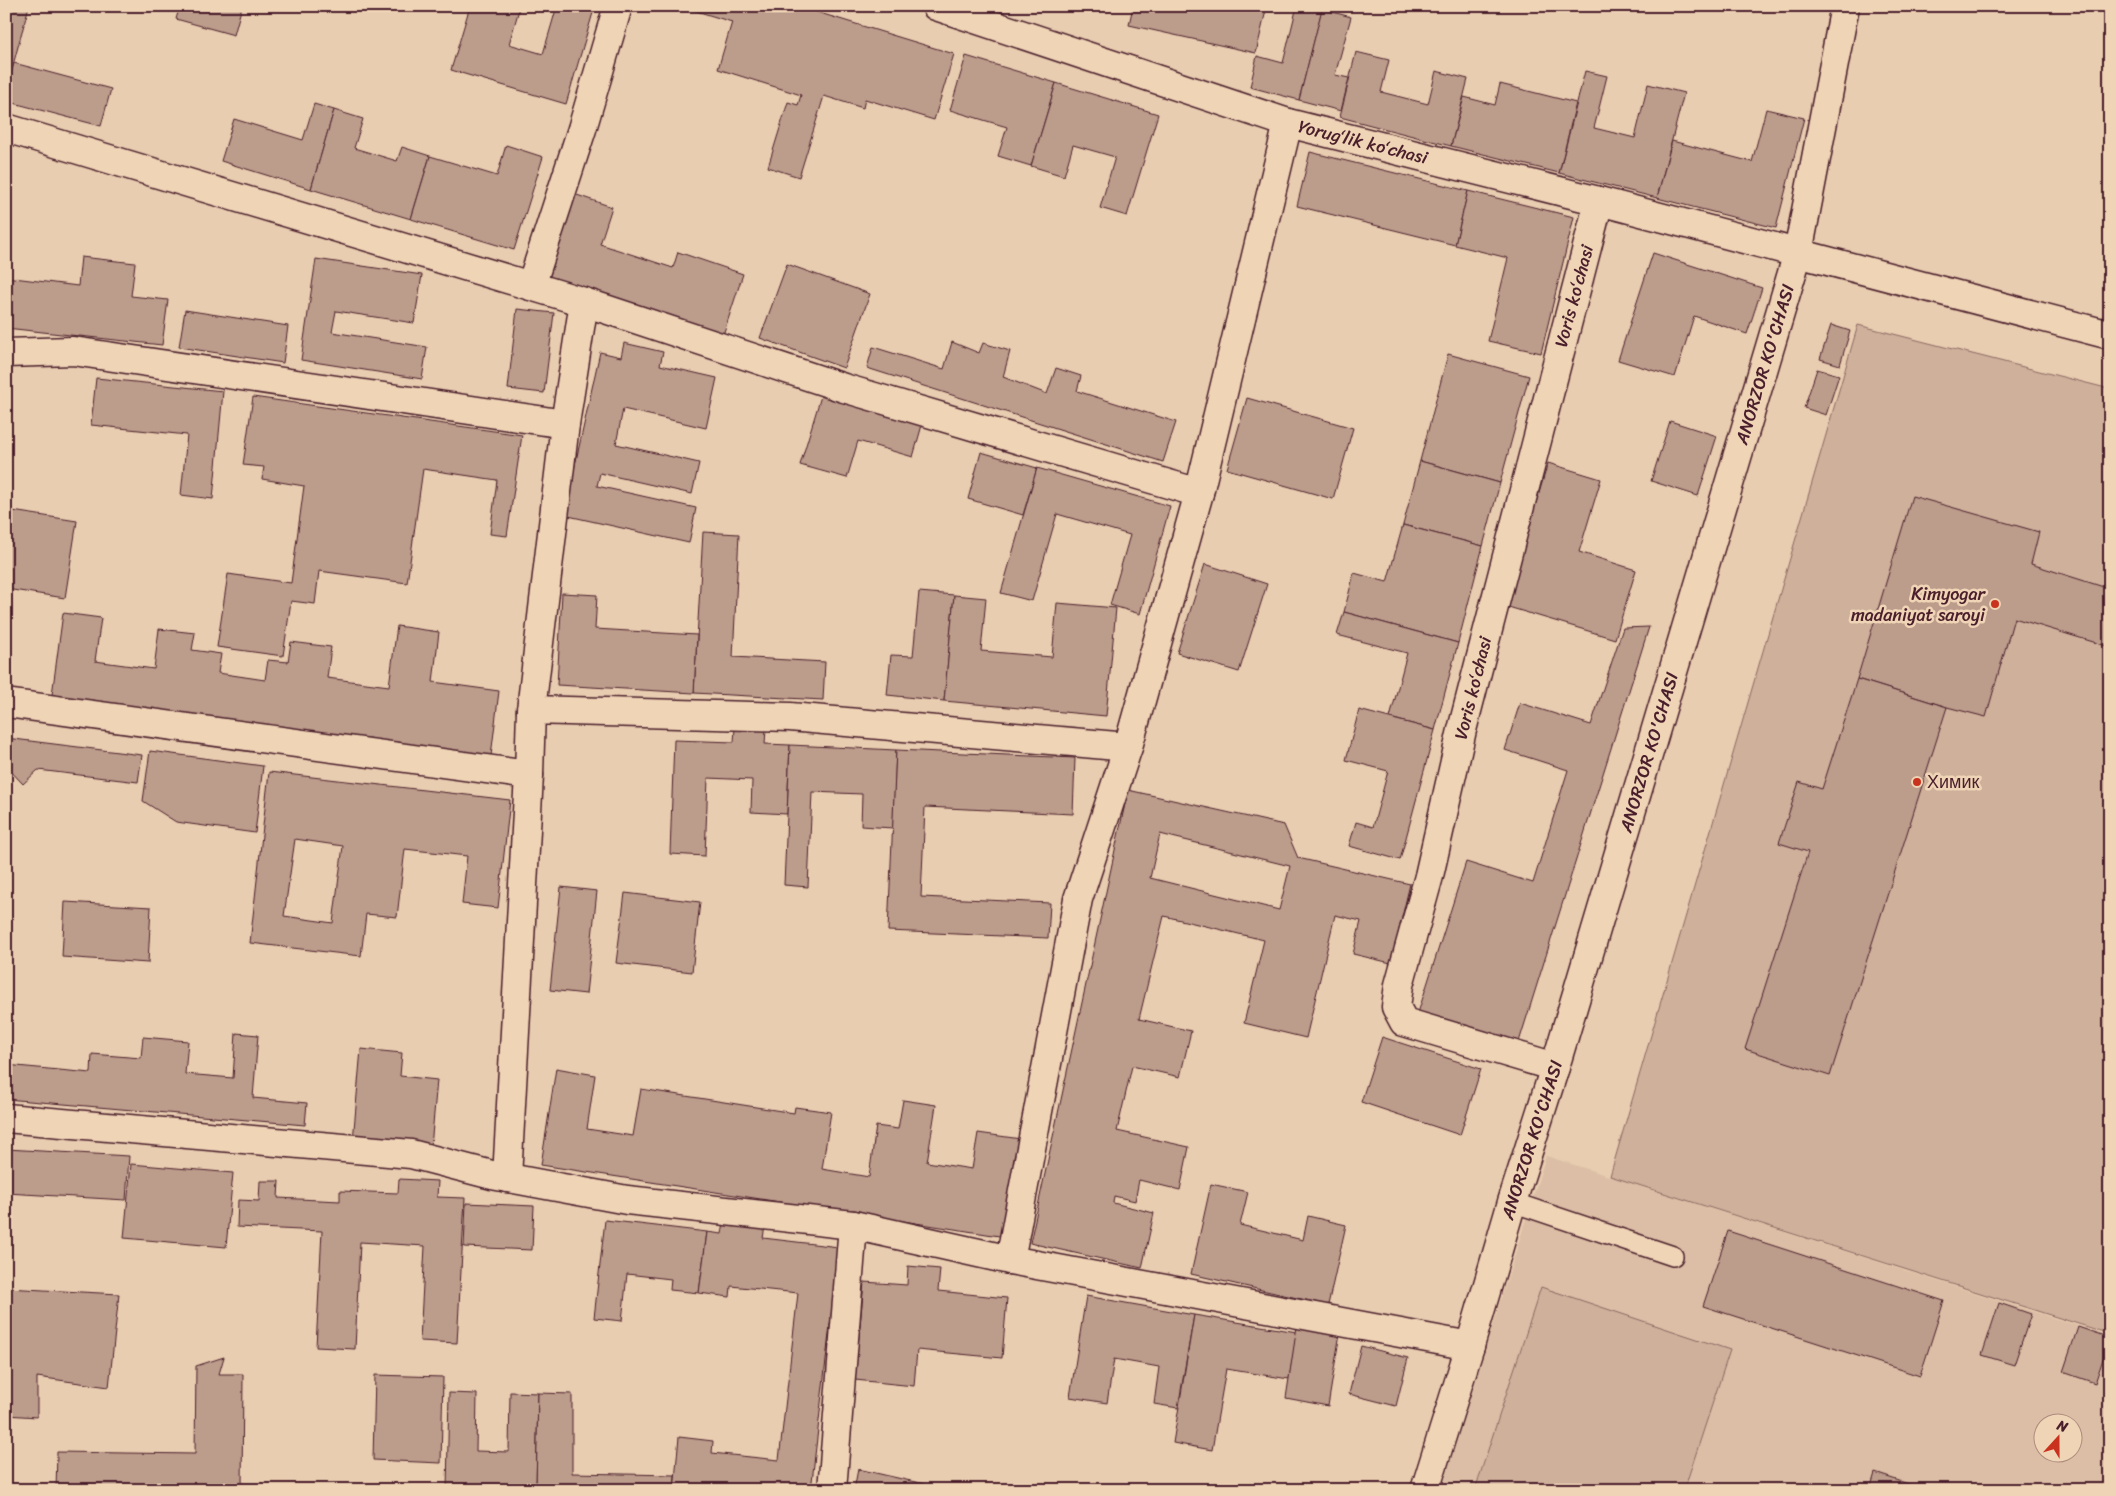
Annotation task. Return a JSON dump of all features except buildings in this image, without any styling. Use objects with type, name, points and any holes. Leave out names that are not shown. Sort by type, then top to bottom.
[{"type":"street","points":[[531,286],[582,129],[618,6]]},
{"type":"street","name":"Yorugʻlik koʻchasi","points":[[936,6],[1288,123],[1599,201],[2110,335]]},
{"type":"street","name":"ANORZOR KO'CHASI","points":[[1425,1490],[1555,1067],[1798,253],[1845,6]]},
{"type":"street","points":[[1010,1260],[1078,899],[1128,748],[1198,493],[1288,123]]},
{"type":"street","points":[[6,128],[584,302],[844,388],[1198,493]]},
{"type":"street","name":"Voris koʻchasi","points":[[1555,1067],[1404,1022],[1396,1007],[1399,985],[1429,876],[1462,730],[1599,201]]},
{"type":"street","points":[[507,1178],[531,710],[565,424],[584,302]]},
{"type":"street","points":[[6,353],[73,351],[565,424]]},
{"type":"street","points":[[6,703],[529,775]]},
{"type":"street","points":[[531,710],[790,717],[1128,748]]},
{"type":"street","points":[[6,1118],[411,1154],[507,1178],[628,1200],[853,1225],[1010,1260],[1470,1346]]},
{"type":"street","points":[[832,1490],[853,1225]]},
{"type":"lane","points":[[1512,1202],[1673,1256]]},
{"type":"shaded area","name":"Химик","points":[[1858,325],[2110,389],[2110,1334],[1610,1176]]},
{"type":"shaded area","points":[[1546,1156],[2110,1336],[2110,1490],[1441,1490]]},
{"type":"shaded area","points":[[1541,1287],[1730,1350],[1684,1490],[1475,1490]]},
{"type":"place","name":"Kimyogar madaniyat saroyi","points":[[1995,604]]},
{"type":"place","name":"Химик","points":[[1917,782]]}]
